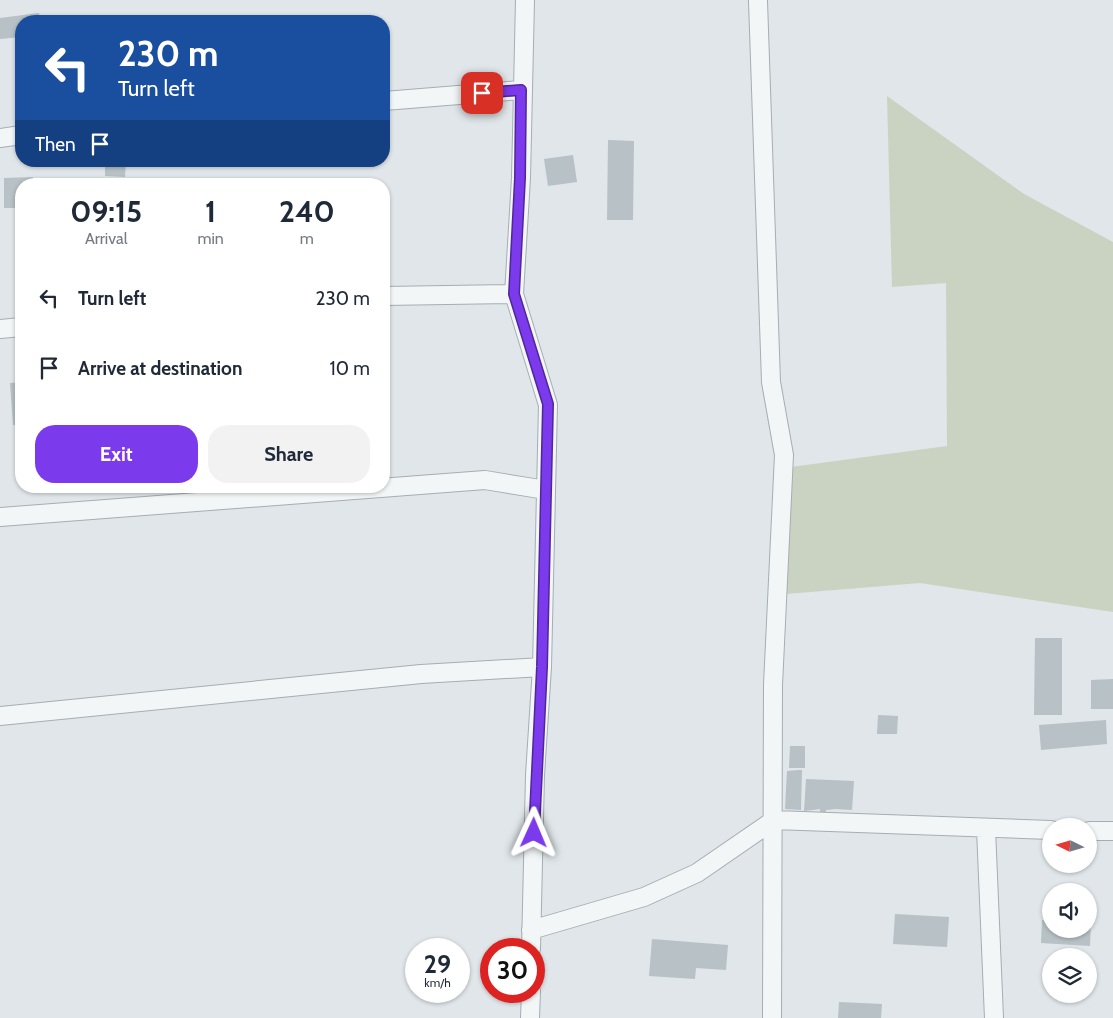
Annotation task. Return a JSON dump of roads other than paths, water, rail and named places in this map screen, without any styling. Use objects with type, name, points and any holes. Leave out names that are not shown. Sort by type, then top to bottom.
[{"type":"street","points":[[525,0],[520,178],[514,294],[548,404],[542,667],[535,775],[531,938]]},
{"type":"street","points":[[758,0],[771,382],[784,455],[773,676],[772,1018]]},
{"type":"street","points":[[390,101],[521,90]]},
{"type":"street","points":[[0,138],[15,136]]},
{"type":"street","points":[[390,296],[514,294]]},
{"type":"street","points":[[0,329],[15,328]]},
{"type":"street","points":[[390,487],[485,480],[546,490]]},
{"type":"street","points":[[0,517],[315,493]]},
{"type":"street","points":[[0,716],[411,675],[542,667]]},
{"type":"street","points":[[531,930],[653,893],[697,873],[774,820],[1042,830]]},
{"type":"street","points":[[986,829],[994,1018]]},
{"type":"street","points":[[1098,831],[1113,832]]},
{"type":"street","points":[[530,1018],[531,1003]]}]
